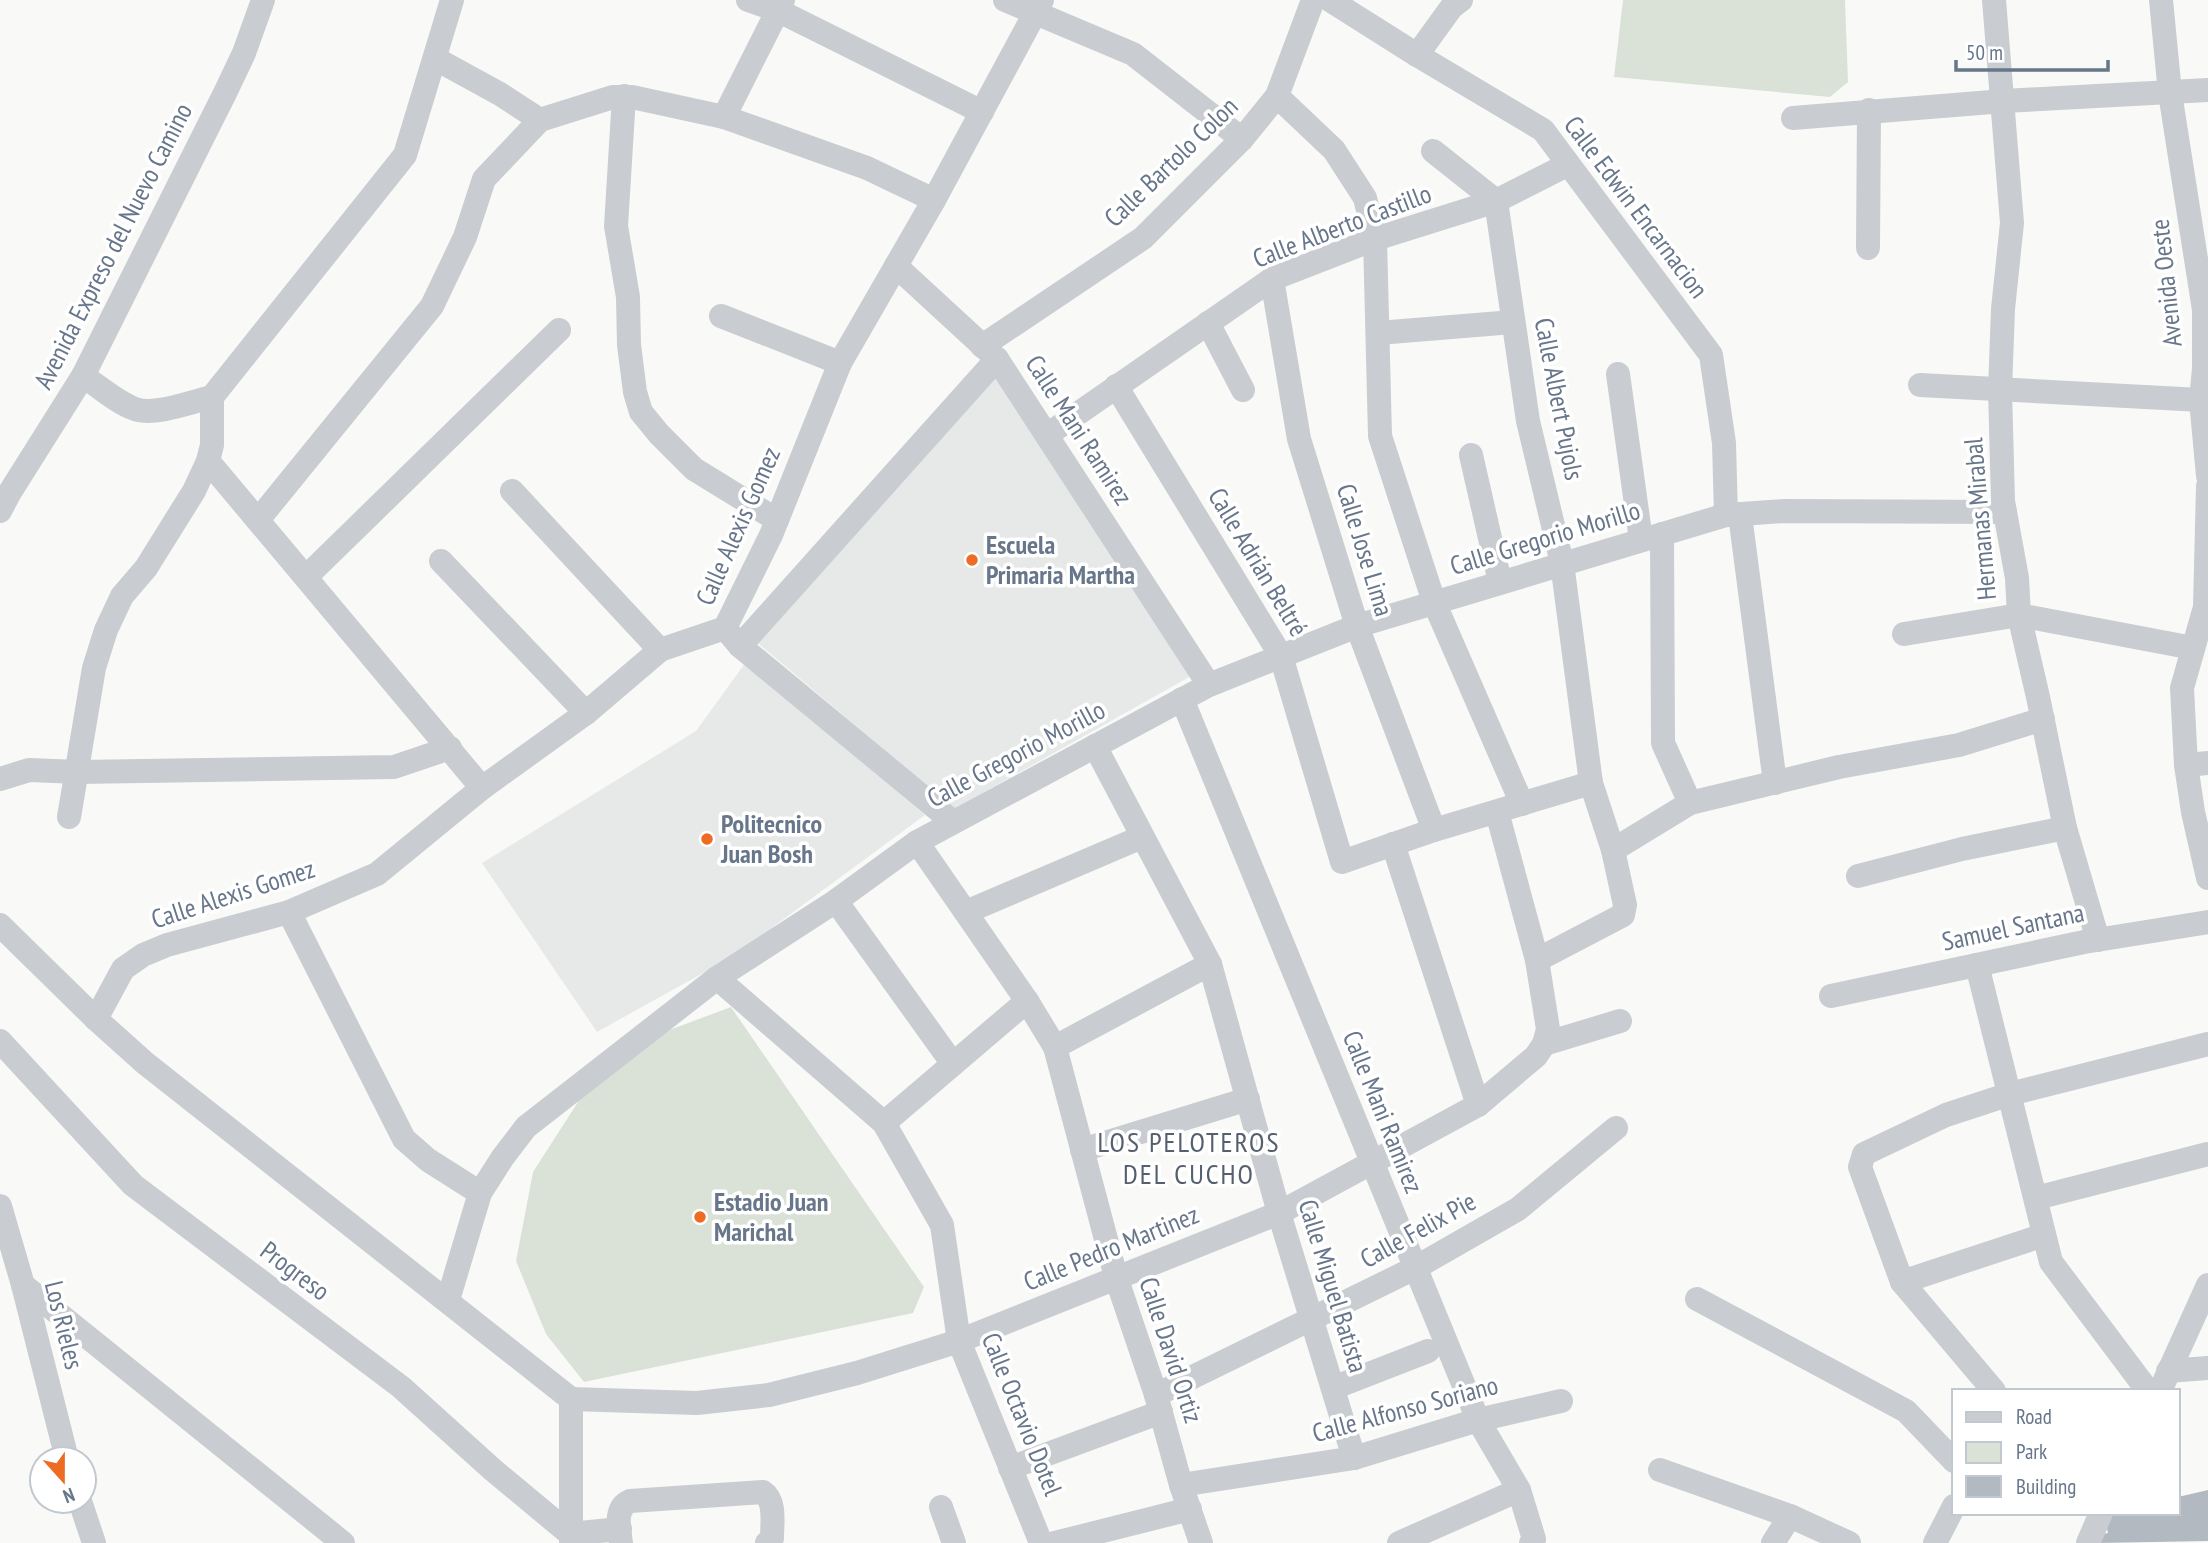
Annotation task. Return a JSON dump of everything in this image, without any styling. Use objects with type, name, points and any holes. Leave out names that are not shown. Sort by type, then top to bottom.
[{"type":"street","name":"Avenida Expreso del Nuevo Camino","points":[[0,511],[83,376],[226,91],[244,53],[263,0]]},
{"type":"street","points":[[83,376],[138,410],[154,411],[212,397],[405,155],[452,0]]},
{"type":"street","points":[[748,0],[780,5],[982,112]]},
{"type":"street","points":[[1005,0],[1039,6],[1133,54],[1242,139]]},
{"type":"street","name":"Calle Bartolo Colon","points":[[733,637],[989,352],[1143,238],[1242,139],[1277,96],[1313,0]]},
{"type":"street","name":"Calle Edwin Encarnacion","points":[[1330,0],[1543,130],[1711,355],[1775,783]]},
{"type":"street","points":[[1417,55],[1451,8],[1461,0]]},
{"type":"street","name":"Hermanas Mirabal","points":[[1994,0],[2012,223],[2003,309],[2000,390],[2005,512],[2017,578],[2019,615],[2065,828],[2098,940]]},
{"type":"street","name":"Avenida Oeste","points":[[2161,0],[2171,93],[2206,309],[2201,400],[2208,476]]},
{"type":"street","points":[[724,117],[780,5]]},
{"type":"street","name":"Calle Alexis Gomez","points":[[96,1019],[123,969],[143,955],[167,945],[289,912],[377,874],[482,788],[586,713],[660,650],[733,637],[840,363],[934,200],[1039,6]]},
{"type":"street","points":[[436,59],[500,94],[540,120]]},
{"type":"street","points":[[1793,118],[1869,110],[2208,90]]},
{"type":"street","points":[[624,96],[616,226],[628,297],[629,345],[635,392],[642,412],[659,434],[694,469],[777,520]]},
{"type":"street","points":[[258,520],[432,306],[465,237],[484,179],[540,120],[624,96],[724,117],[867,168],[934,200]]},
{"type":"street","points":[[1277,96],[1334,150],[1365,198],[1375,239],[1380,436],[1434,602],[1522,804]]},
{"type":"street","points":[[1868,248],[1869,110]]},
{"type":"street","points":[[1433,151],[1496,201]]},
{"type":"street","name":"Calle Alberto Castillo","points":[[1046,435],[1272,279],[1375,239],[1496,201],[1567,164]]},
{"type":"street","name":"Calle Albert Pujols","points":[[1496,201],[1528,421],[1562,563],[1591,783],[1613,850],[1625,905],[1623,915],[1537,960]]},
{"type":"street","name":"Calle Mani Ramirez","points":[[896,266],[989,352],[1209,685]]},
{"type":"street","name":"Calle Jose Lima","points":[[1272,279],[1299,439],[1357,626],[1434,830]]},
{"type":"street","points":[[721,316],[840,363]]},
{"type":"street","points":[[1378,333],[1513,322]]},
{"type":"street","points":[[1208,323],[1243,390]]},
{"type":"street","points":[[306,578],[559,330]]},
{"type":"street","points":[[1618,374],[1651,537],[1663,743],[1690,803]]},
{"type":"street","name":"Calle Adrián Beltré","points":[[1116,386],[1281,656],[1342,862],[1393,845]]},
{"type":"street","points":[[1920,386],[2201,400]]},
{"type":"street","points":[[69,817],[94,668],[106,630],[122,596],[146,568],[194,491],[208,461],[212,445],[212,397]]},
{"type":"street","points":[[1471,455],[1500,582]]},
{"type":"street","points":[[208,461],[482,788]]},
{"type":"street","points":[[2208,486],[2204,607],[2182,688],[2197,764],[2193,812],[2208,878]]},
{"type":"street","points":[[512,491],[660,650]]},
{"type":"street","name":"Calle Gregorio Morillo","points":[[448,1300],[480,1193],[526,1127],[717,978],[836,901],[917,842],[1209,685],[1357,626],[1562,563],[1733,515],[1784,511],[2005,512]]},
{"type":"street","points":[[441,561],[586,713]]},
{"type":"street","points":[[1904,634],[2019,615],[2193,648]]},
{"type":"street","points":[[733,637],[953,822]]},
{"type":"street","name":"Calle Mani Ramirez","points":[[1182,699],[1478,1420],[1518,1490],[1534,1539],[1531,1543]]},
{"type":"street","points":[[1613,850],[1690,803],[1902,754],[1959,745],[2043,719]]},
{"type":"street","name":"Calle Miguel Batista","points":[[1095,746],[1210,964],[1279,1213],[1354,1458]]},
{"type":"street","points":[[0,779],[29,770],[78,772],[394,767],[450,748]]},
{"type":"street","points":[[1478,1105],[1393,845],[1591,783]]},
{"type":"street","points":[[1497,812],[1537,960],[1548,1029],[1544,1044]]},
{"type":"street","points":[[1858,876],[1962,849],[2065,828]]},
{"type":"street","points":[[966,912],[1142,838]]},
{"type":"street","name":"Calle David Ortiz","points":[[917,842],[1027,1001],[1055,1047],[1116,1277],[1159,1404],[1181,1485],[1201,1543]]},
{"type":"street","points":[[836,901],[953,1064]]},
{"type":"street","points":[[289,912],[404,1139],[428,1160],[480,1193]]},
{"type":"street","name":"Samuel Santana","points":[[1831,996],[2098,940],[2208,922]]},
{"type":"street","points":[[0,925],[145,1063],[571,1399],[570,1538],[620,1536],[620,1510],[623,1504],[630,1501],[763,1492],[769,1496],[771,1503],[772,1538],[767,1543]]},
{"type":"street","points":[[1055,1047],[1210,964]]},
{"type":"street","points":[[1977,965],[2051,1262],[2146,1389]]},
{"type":"street","name":"Calle Octavio Dotel","points":[[717,978],[884,1123],[942,1224],[959,1341],[1041,1543]]},
{"type":"street","points":[[884,1123],[1027,1001]]},
{"type":"street","points":[[1544,1044],[1620,1021]]},
{"type":"street","name":"Progreso","points":[[0,1041],[133,1185],[401,1387],[570,1538]]},
{"type":"street","name":"Calle Pedro Martinez","points":[[571,1399],[697,1403],[769,1395],[857,1373],[959,1341],[1279,1213],[1478,1105],[1536,1056],[1544,1044]]},
{"type":"street","points":[[1992,1389],[1902,1282],[1860,1167],[1864,1154],[1945,1115],[2010,1094],[2208,1044]]},
{"type":"street","points":[[1082,1150],[1248,1099]]},
{"type":"street","name":"Calle Felix Pie","points":[[1010,1468],[1159,1404],[1312,1320],[1415,1268],[1518,1209],[1616,1128]]},
{"type":"street","points":[[2036,1198],[2208,1154]]},
{"type":"street","name":"Los Rieles","points":[[0,1206],[63,1445]]},
{"type":"street","points":[[1902,1282],[2044,1235]]},
{"type":"street","points":[[23,1285],[343,1543]]},
{"type":"street","points":[[2164,1381],[2208,1285]]},
{"type":"street","points":[[1697,1299],[1906,1411],[1952,1459]]},
{"type":"street","points":[[1333,1388],[1428,1351]]},
{"type":"street","points":[[2164,1381],[2208,1368]]},
{"type":"street","name":"Calle Alfonso Soriano","points":[[1181,1485],[1354,1458],[1478,1420],[1561,1401]]},
{"type":"street","points":[[1660,1470],[1790,1516],[1849,1543]]},
{"type":"street","points":[[1399,1543],[1518,1490]]},
{"type":"street","points":[[941,1507],[954,1543]]},
{"type":"street","points":[[1055,1543],[1190,1509]]},
{"type":"street","points":[[1935,1543],[1952,1510]]},
{"type":"street","points":[[85,1515],[94,1543]]},
{"type":"street","points":[[2088,1543],[2100,1515]]},
{"type":"street","points":[[1773,1543],[1790,1516]]},
{"type":"shaded area","name":"Escuela Primaria Martha","points":[[995,375],[1200,671],[954,809],[753,639]]},
{"type":"shaded area","name":"Politecnico Juan Bosh","points":[[746,662],[925,815],[732,957],[597,1032],[482,863],[696,731]]},
{"type":"green space","points":[[1623,0],[1845,0],[1848,82],[1830,97],[1614,77]]},
{"type":"green space","name":"Estadio Juan Marichal","points":[[731,1007],[924,1287],[913,1313],[584,1382],[546,1334],[516,1261],[533,1172],[587,1088],[664,1032]]},
{"type":"building","points":[[2208,1490],[2208,1541],[2098,1543],[2096,1536],[2108,1533],[2104,1515],[2180,1515],[2180,1497]]},
{"type":"place","name":"Escuela Primaria Martha","points":[[972,560]]},
{"type":"place","name":"Politecnico Juan Bosh","points":[[707,839]]},
{"type":"place","name":"Estadio Juan Marichal","points":[[700,1217]]},
{"type":"district","name":"LOS PELOTEROS DEL CUCHO","points":[[1189,1158]]}]
